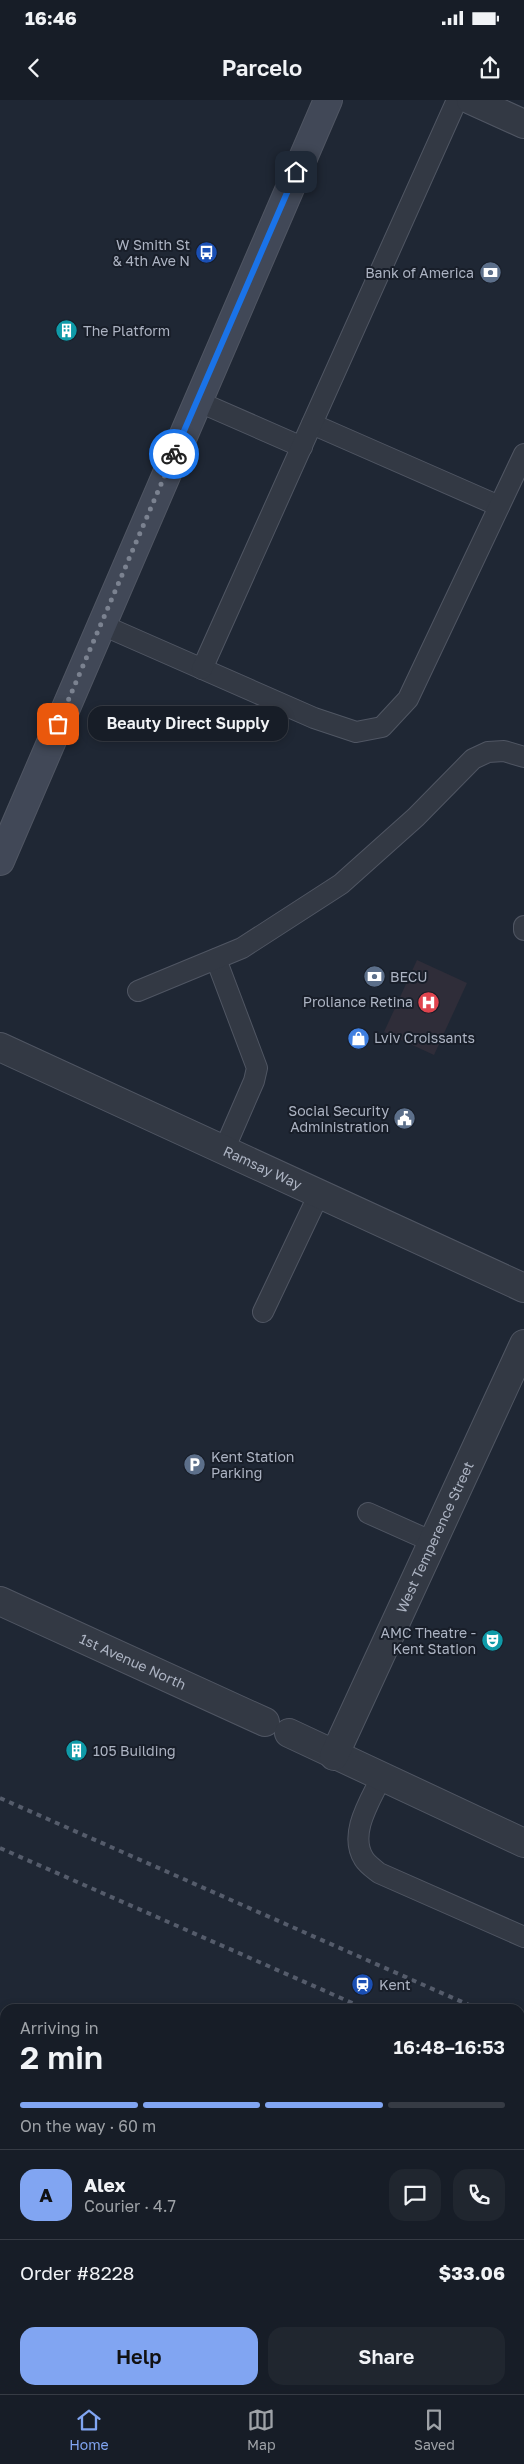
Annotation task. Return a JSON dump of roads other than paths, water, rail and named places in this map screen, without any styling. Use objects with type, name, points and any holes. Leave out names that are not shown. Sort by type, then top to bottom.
[{"type":"main road","points":[[0,861],[100,624],[328,100]]},
{"type":"street","points":[[471,100],[524,124]]},
{"type":"street","name":"Ramsay Way","points":[[0,1047],[524,1288]]},
{"type":"street","name":"West Temperence Street","points":[[334,1756],[524,1344]]},
{"type":"street","name":"1st Avenue North","points":[[0,1601],[524,1843]]},
{"type":"lane","points":[[202,669],[457,100]]},
{"type":"lane","points":[[197,400],[302,447]]},
{"type":"lane","points":[[312,424],[499,506]]},
{"type":"lane","points":[[100,624],[314,718],[356,732],[382,727],[408,699],[524,454]]},
{"type":"lane","points":[[138,991],[242,948],[342,884],[416,817],[473,760],[488,752],[504,751],[524,757]]},
{"type":"lane","points":[[216,959],[257,1068],[254,1081],[224,1150]]},
{"type":"lane","points":[[263,1312],[319,1194]]},
{"type":"lane","points":[[368,1513],[433,1542]]},
{"type":"lane","points":[[381,1778],[359,1828],[359,1846],[364,1860],[379,1872],[524,1937]]},
{"type":"railway","points":[[0,1798],[467,2004]]},
{"type":"railway","points":[[0,1848],[355,2004]]},
{"type":"place","name":"W Smith St & 4th Ave N","points":[[206,253]]},
{"type":"place","name":"Bank of America","points":[[490,273]]},
{"type":"place","name":"The Platform","points":[[67,331]]},
{"type":"place","name":"Beauty Direct Supply","points":[[58,724]]},
{"type":"place","name":"BECU","points":[[374,977]]},
{"type":"place","name":"Proliance Retina","points":[[429,1002]]},
{"type":"place","name":"Lviv Croissants","points":[[358,1038]]},
{"type":"place","name":"Social Security Administration","points":[[405,1119]]},
{"type":"place","name":"Kent Station Parking","points":[[195,1465]]},
{"type":"place","name":"AMC Theatre - Kent Station","points":[[492,1641]]},
{"type":"place","name":"105 Building","points":[[77,1751]]},
{"type":"place","name":"Kent","points":[[363,1985]]}]
